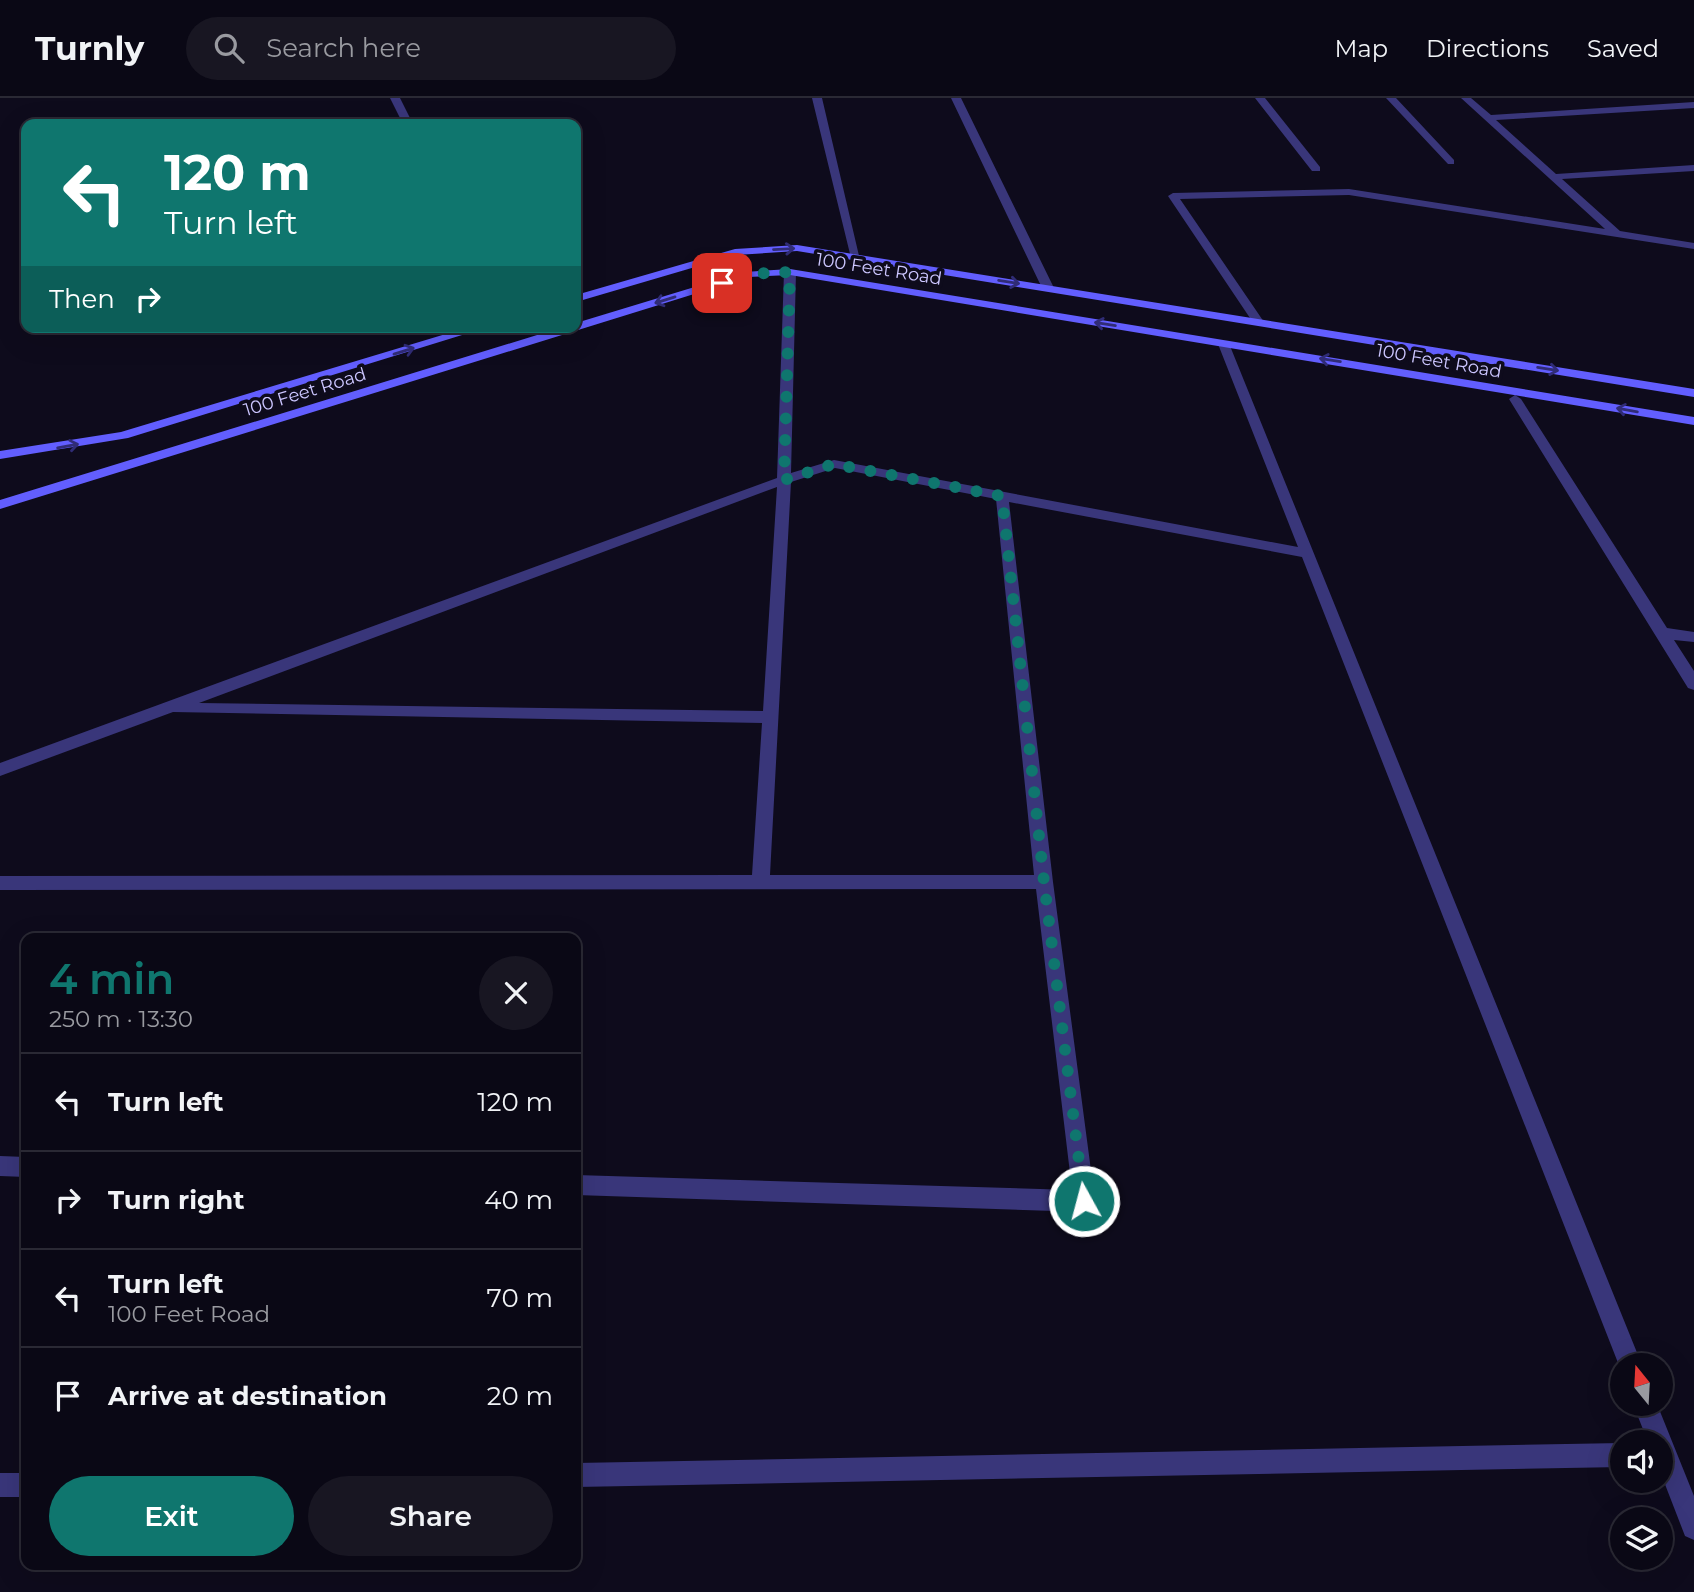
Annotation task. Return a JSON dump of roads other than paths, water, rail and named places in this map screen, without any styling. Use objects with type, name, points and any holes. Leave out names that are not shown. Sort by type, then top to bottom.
[{"type":"main road","name":"100 Feet Road","points":[[581,297],[735,251],[797,248],[1694,393]]},
{"type":"main road","name":"100 Feet Road","points":[[581,326],[748,274],[790,272],[1694,421]]},
{"type":"main road","name":"100 Feet Road","points":[[0,455],[123,435],[462,333]]},
{"type":"main road","name":"100 Feet Road","points":[[0,505],[557,333]]},
{"type":"street","points":[[394,98],[405,119]]},
{"type":"street","points":[[817,98],[856,258]]},
{"type":"street","points":[[956,98],[1048,288]]},
{"type":"street","points":[[1260,98],[1316,169]]},
{"type":"street","points":[[1391,98],[1451,162]]},
{"type":"street","points":[[1466,98],[1616,233]]},
{"type":"street","points":[[1489,118],[1694,105]]},
{"type":"street","points":[[1554,177],[1694,168]]},
{"type":"street","points":[[1258,322],[1173,196],[1349,191],[1694,246]]},
{"type":"street","points":[[761,882],[784,480],[790,272]]},
{"type":"street","points":[[1224,344],[1625,1353]]},
{"type":"street","points":[[1515,399],[1694,684]]},
{"type":"street","points":[[0,770],[784,480],[834,464],[1308,554]]},
{"type":"street","points":[[581,1185],[1084,1201],[1044,882],[1002,496]]},
{"type":"street","points":[[1662,633],[1694,637]]},
{"type":"street","points":[[168,708],[771,717]]},
{"type":"street","points":[[0,883],[1044,882]]},
{"type":"street","points":[[0,1166],[21,1167]]},
{"type":"street","points":[[581,1475],[1610,1455]]},
{"type":"street","points":[[1673,1476],[1694,1527]]},
{"type":"street","points":[[0,1486],[21,1485]]}]
